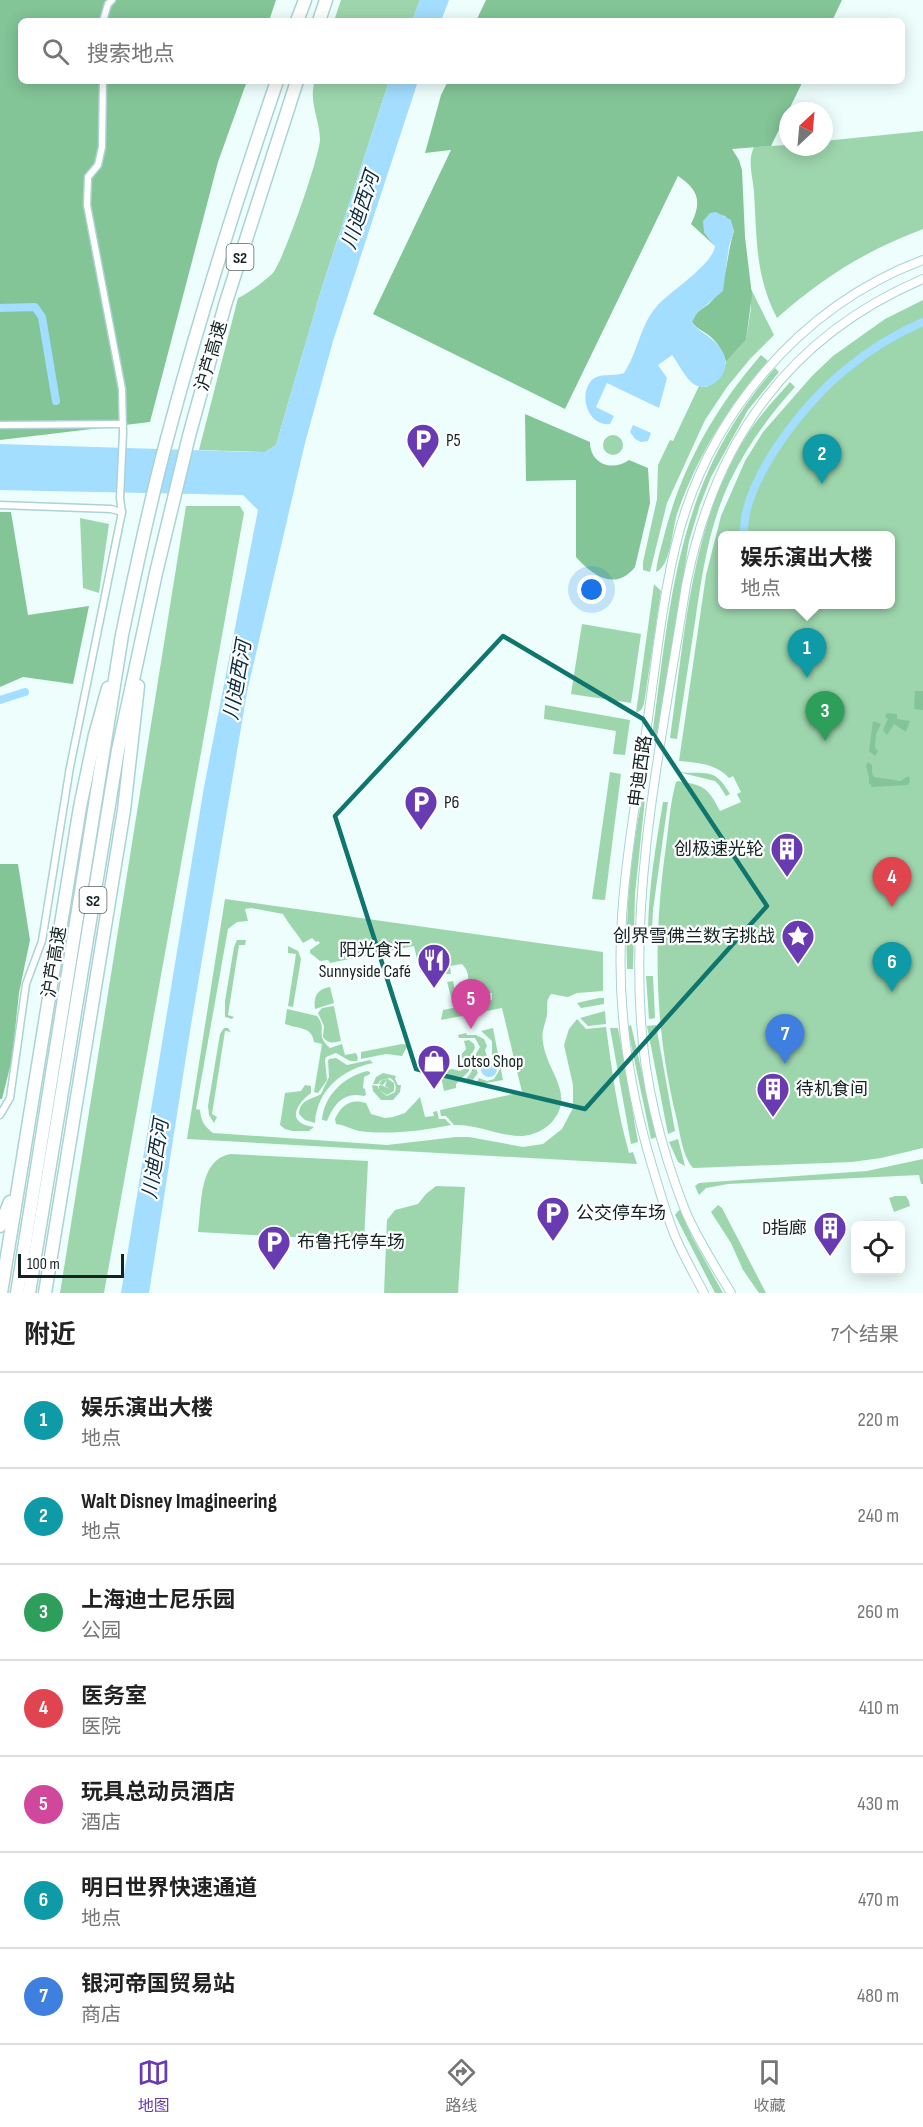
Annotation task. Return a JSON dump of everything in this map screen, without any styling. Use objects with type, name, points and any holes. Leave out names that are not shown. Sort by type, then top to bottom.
[{"type":"highway","points":[[298,18],[305,0]]},
{"type":"highway","points":[[320,18],[326,0]]},
{"type":"highway","name":"沪芦高速","points":[[1,1293],[85,778],[122,635],[168,435],[226,236],[276,84]]},
{"type":"highway","name":"沪芦高速","points":[[30,1293],[118,750],[143,636],[189,436],[241,252],[296,84]]},
{"type":"highway","name":"沪芦高速","points":[[17,1293],[122,635]]},
{"type":"highway","name":"沪芦高速","points":[[45,1293],[124,810],[143,636]]},
{"type":"highway","points":[[0,1226],[14,1190],[40,1048]]},
{"type":"highway","points":[[51,1293],[70,1140]]},
{"type":"street","points":[[104,18],[108,4],[112,0]]},
{"type":"street","points":[[0,1115],[10,1098],[26,984],[42,940],[70,766],[122,512],[120,498],[123,434],[122,389],[87,205],[88,177],[99,165],[102,147],[103,84]]},
{"type":"street","name":"申迪西路","points":[[704,1293],[670,1222],[644,1137],[624,1040],[621,1008],[620,946],[628,849],[674,549],[696,481],[726,424],[769,366],[794,341],[848,298],[889,275],[923,260]]},
{"type":"street","name":"申迪西路","points":[[731,1293],[701,1243],[686,1212],[660,1131],[647,1068],[641,1020],[639,944],[653,800],[688,575],[712,491],[734,447],[762,403],[808,352],[858,313],[890,294],[923,279]]},
{"type":"street","points":[[0,425],[123,424]]},
{"type":"street","points":[[0,505],[111,509],[122,512]]},
{"type":"highlighted area","points":[[503,636],[643,719],[767,906],[585,1109],[416,1069],[335,816]]},
{"type":"green space","points":[[0,0],[276,0],[270,18],[18,18],[18,84],[246,84],[218,162],[150,422],[0,440]]},
{"type":"green space","points":[[341,0],[420,0],[413,18],[335,18]]},
{"type":"green space","points":[[486,0],[842,0],[833,18],[477,18]]},
{"type":"green space","points":[[314,84],[388,84],[322,287],[276,445],[265,452],[199,450],[238,298],[264,281],[277,266],[292,232],[307,187],[320,140]]},
{"type":"green space","points":[[446,84],[802,84],[793,102],[779,102],[779,130],[771,146],[732,149],[742,170],[745,237],[752,295],[746,340],[726,362],[716,343],[692,322],[696,314],[711,301],[719,290],[725,274],[734,231],[725,216],[710,213],[704,232],[715,246],[691,224],[697,209],[696,197],[690,186],[678,176],[565,409],[373,314],[451,150],[425,153],[441,95]]},
{"type":"green space","points":[[923,131],[923,229],[883,246],[846,266],[811,290],[777,318],[765,287],[758,256],[752,153],[754,147],[779,146],[779,156],[833,156],[833,140]]},
{"type":"green space","points":[[751,289],[774,335],[727,387],[705,420],[667,503],[650,572],[643,570],[657,499],[658,465],[670,440],[673,441],[699,386],[707,387],[724,370],[726,362],[746,340],[751,308]]},
{"type":"green space","points":[[923,300],[923,1148],[852,1162],[693,1168],[686,1157],[682,1143],[663,1048],[660,1015],[659,914],[671,806],[678,781],[704,788],[720,811],[741,802],[737,794],[741,792],[733,776],[729,778],[718,769],[706,765],[679,761],[706,575],[721,516],[745,461],[763,432],[812,376],[833,356],[885,319]]},
{"type":"green space","points":[[761,355],[768,361],[727,414],[694,472],[677,514],[665,563],[656,572],[671,511],[690,463],[729,396]]},
{"type":"green space","points":[[775,368],[779,372],[748,410],[711,477],[700,505],[689,541],[658,736],[652,737],[673,588],[698,497],[717,453],[742,410]]},
{"type":"green space","points":[[790,382],[795,387],[767,420],[751,444],[730,481],[717,515],[704,568],[677,739],[670,738],[693,582],[713,505],[728,469],[747,435]]},
{"type":"green space","points":[[525,414],[590,442],[594,456],[603,464],[616,465],[629,460],[648,468],[650,503],[635,567],[620,579],[612,580],[596,575],[576,557],[576,480],[526,481]]},
{"type":"green space","points":[[609,435],[617,435],[623,441],[623,449],[617,455],[609,455],[603,449],[603,441]]},
{"type":"green space","points":[[186,506],[240,506],[244,513],[104,1293],[60,1293]]},
{"type":"green space","points":[[0,512],[11,512],[28,615],[89,606],[73,684],[23,677],[0,687]]},
{"type":"green space","points":[[80,518],[109,524],[99,593],[83,588]]},
{"type":"green space","points":[[654,584],[661,591],[644,704],[636,713]]},
{"type":"green space","points":[[582,624],[641,634],[631,703],[571,694]]},
{"type":"green space","points":[[915,691],[923,691],[923,710],[914,709]]},
{"type":"green space","points":[[545,705],[630,720],[625,755],[613,754],[616,731],[544,719]]},
{"type":"green space","points":[[887,713],[897,714],[897,719],[910,721],[906,732],[894,724],[887,735],[883,730],[888,719],[885,717]]},
{"type":"green space","points":[[873,721],[881,724],[876,734],[875,748],[878,751],[875,756],[869,751]]},
{"type":"green space","points":[[868,762],[872,765],[874,777],[900,781],[909,776],[908,785],[871,787],[866,766]]},
{"type":"green space","points":[[610,772],[621,774],[605,900],[592,899]]},
{"type":"green space","points":[[678,772],[714,776],[730,794],[726,796],[715,781]]},
{"type":"green space","points":[[642,798],[645,799],[635,894],[633,969],[627,969],[630,883]]},
{"type":"green space","points":[[663,802],[668,802],[652,928],[648,928],[651,881]]},
{"type":"green space","points":[[0,864],[18,864],[30,940],[19,993],[12,1059],[2,1099],[0,1099]]},
{"type":"green space","points":[[225,899],[603,952],[603,991],[577,993],[568,997],[551,994],[548,999],[543,1038],[545,1053],[561,1093],[561,1103],[558,1113],[548,1126],[538,1132],[522,1136],[454,1125],[446,1116],[441,1116],[440,1110],[522,1092],[502,1008],[441,1020],[443,1010],[492,1000],[492,993],[452,1000],[447,982],[453,981],[455,990],[464,986],[468,980],[465,968],[462,964],[450,966],[451,974],[446,974],[444,967],[420,972],[414,946],[330,963],[328,960],[320,961],[310,953],[310,950],[320,943],[312,938],[303,943],[283,914],[245,909],[248,921],[237,922],[228,929],[196,1109],[200,1110],[204,1123],[213,1133],[387,1145],[456,1137],[469,1137],[523,1147],[543,1144],[562,1129],[573,1108],[573,1085],[564,1045],[569,1029],[577,1019],[586,1029],[606,1027],[621,1122],[629,1153],[633,1152],[637,1164],[187,1139]]},
{"type":"green space","points":[[237,940],[246,940],[245,945],[239,945],[228,1015],[234,1017],[232,1019],[225,1017],[225,1001]]},
{"type":"green space","points":[[288,946],[298,951],[301,959],[293,1007],[288,1006],[296,954],[288,953]]},
{"type":"green space","points":[[646,976],[653,976],[655,1018],[649,1019]]},
{"type":"green space","points":[[330,987],[334,1003],[315,1009],[317,994]]},
{"type":"green space","points":[[604,998],[604,1004],[581,1008],[577,1003]]},
{"type":"green space","points":[[334,1006],[341,1041],[331,1042],[323,1037],[324,1026],[318,1013],[322,1008]]},
{"type":"green space","points":[[287,1009],[317,1016],[325,1043],[330,1048],[342,1044],[345,1055],[356,1053],[358,1058],[357,1061],[350,1061],[336,1053],[326,1057],[327,1080],[318,1093],[314,1092],[322,1044],[314,1042],[310,1033],[304,1029],[285,1024]]},
{"type":"green space","points":[[605,1011],[606,1024],[588,1026],[580,1018]]},
{"type":"green space","points":[[631,1025],[657,1137],[651,1139],[628,1030]]},
{"type":"green space","points":[[656,1025],[675,1131],[668,1134],[647,1026]]},
{"type":"green space","points":[[224,1028],[228,1028],[231,1032],[225,1031],[212,1114],[217,1117],[214,1123],[209,1115],[208,1106],[220,1034]]},
{"type":"green space","points":[[493,1028],[503,1080],[475,1085],[479,1078],[487,1081],[494,1079],[500,1069],[492,1057],[492,1041],[481,1031]]},
{"type":"green space","points":[[610,1028],[618,1028],[638,1142],[631,1144]]},
{"type":"green space","points":[[466,1033],[484,1039],[487,1046],[485,1050],[487,1056],[477,1065],[478,1073],[472,1081],[467,1083],[466,1079],[472,1070],[472,1060],[480,1047],[475,1038],[459,1038],[458,1035]]},
{"type":"green space","points":[[469,1040],[475,1048],[469,1059],[469,1071],[456,1084],[456,1088],[444,1091],[440,1072],[452,1069],[460,1071],[465,1068],[465,1061],[459,1057],[466,1049],[464,1041]]},
{"type":"green space","points":[[402,1044],[408,1045],[402,1056],[386,1054],[361,1059],[361,1052]]},
{"type":"green space","points":[[336,1058],[347,1065],[370,1060],[373,1063],[352,1070],[334,1082],[321,1100],[315,1123],[305,1120],[299,1114],[301,1105],[321,1094],[329,1077],[328,1061]]},
{"type":"green space","points":[[367,1071],[370,1074],[364,1077],[363,1088],[366,1095],[345,1097],[333,1109],[327,1121],[322,1120],[327,1103],[337,1088]]},
{"type":"green space","points":[[383,1073],[396,1076],[398,1085],[401,1085],[400,1092],[393,1100],[381,1100],[373,1091],[372,1085],[378,1086],[378,1090],[381,1085],[390,1089],[385,1086],[387,1080],[383,1085],[379,1084],[382,1080],[388,1079],[394,1083],[394,1091],[387,1095],[379,1090],[387,1096],[395,1092],[395,1084],[390,1078],[381,1080],[378,1084],[373,1084],[376,1077]]},
{"type":"green space","points":[[305,1085],[311,1086],[311,1093],[298,1108],[297,1118],[299,1122],[314,1127],[309,1131],[285,1129],[280,1125],[285,1093],[301,1091]]},
{"type":"green space","points":[[420,1097],[425,1117],[434,1116],[433,1112],[437,1111],[439,1119],[445,1119],[451,1125],[417,1131],[382,1133],[359,1131],[336,1124],[335,1119],[340,1110],[351,1102],[366,1103],[371,1114],[385,1118],[405,1113]]},
{"type":"green space","points":[[678,1139],[685,1166],[678,1162],[669,1142]]},
{"type":"green space","points":[[231,1154],[368,1161],[364,1241],[198,1232],[201,1197],[207,1174],[220,1158]]},
{"type":"green space","points":[[923,1159],[923,1184],[921,1184],[919,1175],[728,1184],[706,1188],[699,1195],[695,1186],[699,1183],[867,1171]]},
{"type":"green space","points":[[436,1186],[465,1187],[458,1293],[384,1293],[387,1220],[395,1210],[418,1204]]},
{"type":"green space","points":[[906,1196],[910,1206],[894,1212],[889,1198]]},
{"type":"green space","points":[[718,1205],[722,1208],[766,1293],[759,1293],[743,1270],[731,1243],[711,1212]]},
{"type":"green space","points":[[679,1210],[723,1293],[715,1293],[675,1215]]},
{"type":"water","points":[[420,0],[449,0],[442,18],[413,18]]},
{"type":"water","name":"川迪西河","points":[[388,84],[417,84],[333,341],[305,443],[247,692],[149,1293],[121,1293],[204,787],[258,510],[243,495],[0,490],[0,444],[265,452],[276,445],[322,287]]},
{"type":"water","points":[[716,212],[731,220],[734,231],[729,246],[723,291],[697,313],[692,322],[721,349],[726,362],[722,376],[711,385],[698,386],[688,379],[672,355],[658,365],[667,378],[659,408],[607,383],[596,407],[614,416],[610,424],[596,421],[591,416],[586,402],[587,387],[594,378],[624,373],[651,313],[699,270],[712,254],[715,246],[704,232],[703,221],[710,213]]},
{"type":"water","points":[[633,425],[651,433],[648,441],[641,442],[635,439],[630,432]]},
{"type":"water","points":[[489,1061],[495,1063],[497,1069],[495,1075],[489,1077],[483,1075],[481,1069],[483,1063]]},
{"type":"waterway","points":[[0,308],[35,307],[42,317],[56,401]]},
{"type":"waterway","points":[[744,531],[746,515],[753,492],[764,468],[778,445],[812,402],[829,384],[872,350],[923,322]]},
{"type":"waterway","points":[[0,700],[25,692]]},
{"type":"place","name":"P5","points":[[423,469]]},
{"type":"place","name":"Walt Disney Imagineering","points":[[822,484]]},
{"type":"place","name":"娱乐演出大楼","points":[[807,678]]},
{"type":"place","name":"上海迪士尼乐园","points":[[825,741]]},
{"type":"place","name":"P6","points":[[421,831]]},
{"type":"place","name":"创极速光轮","points":[[787,878]]},
{"type":"place","name":"医务室","points":[[892,907]]},
{"type":"place","name":"创界雪佛兰数字挑战","points":[[798,965]]},
{"type":"place","name":"阳光食汇 Sunnyside Café","points":[[434,989]]},
{"type":"place","name":"明日世界快速通道","points":[[892,992]]},
{"type":"place","name":"玩具总动员酒店","points":[[471,1029]]},
{"type":"place","name":"银河帝国贸易站","points":[[785,1064]]},
{"type":"place","name":"Lotso Shop","points":[[434,1090]]},
{"type":"place","name":"待机食间","points":[[773,1118]]},
{"type":"place","name":"公交停车场","points":[[553,1242]]},
{"type":"place","name":"D指廊","points":[[830,1257]]},
{"type":"place","name":"布鲁托停车场","points":[[274,1271]]}]
